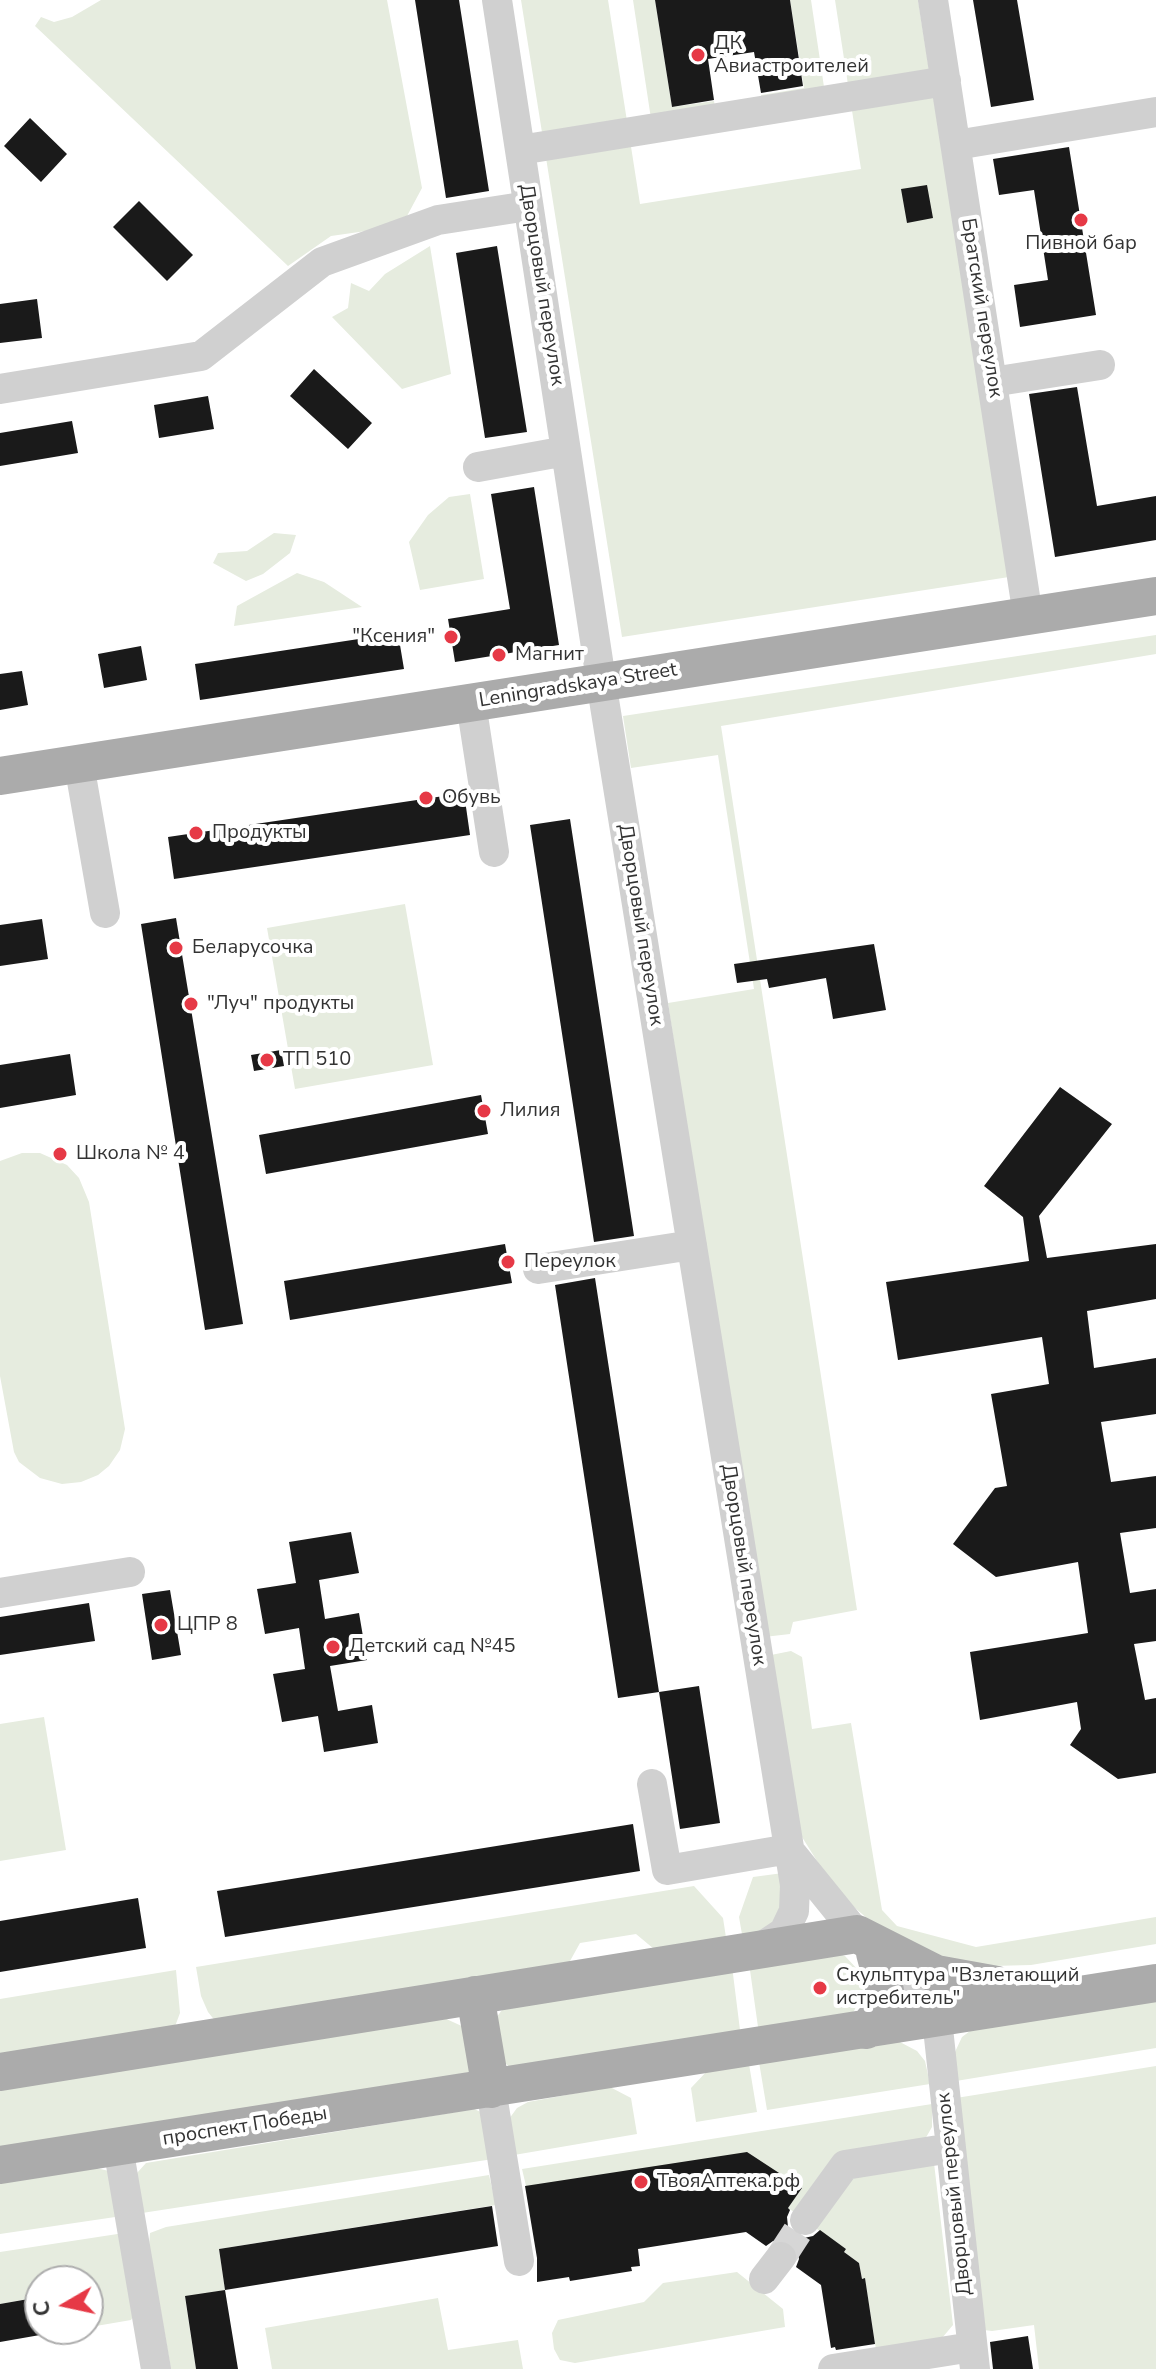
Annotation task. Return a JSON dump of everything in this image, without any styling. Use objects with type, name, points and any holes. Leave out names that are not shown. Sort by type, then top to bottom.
[{"type":"main road","name":"Leningradskaya Street","points":[[0,776],[1156,596]]},
{"type":"main road","points":[[0,2072],[757,1950],[866,1943],[885,1991],[879,2015],[866,2030]]},
{"type":"main road","name":"проспект Победы","points":[[866,1943],[936,1974],[997,1985]]},
{"type":"main road","name":"проспект Победы","points":[[937,2019],[961,1998],[997,1985],[1156,1958]]},
{"type":"main road","name":"проспект Победы","points":[[0,2165],[1156,1983]]},
{"type":"main road","points":[[475,1995],[491,2089]]},
{"type":"street","name":"Дворцовый переулок","points":[[497,0],[602,683],[795,1885],[794,1911],[784,1932],[757,1950]]},
{"type":"street","name":"Братский переулок","points":[[933,0],[1028,616]]},
{"type":"street","points":[[520,150],[946,81]]},
{"type":"street","points":[[956,145],[1156,112]]},
{"type":"street","points":[[0,389],[201,356],[322,262],[438,220],[528,206]]},
{"type":"street","points":[[992,382],[1100,365]]},
{"type":"street","points":[[478,467],[566,451]]},
{"type":"street","points":[[471,703],[494,852]]},
{"type":"street","points":[[79,764],[105,913]]},
{"type":"street","points":[[538,1269],[692,1245]]},
{"type":"street","points":[[0,1593],[130,1572]]},
{"type":"street","points":[[652,1784],[667,1870],[789,1849]]},
{"type":"street","name":"Дворцовый переулок","points":[[789,1849],[815,1885],[866,1943]]},
{"type":"street","points":[[866,1943],[937,2019]]},
{"type":"street","name":"Дворцовый переулок","points":[[937,2019],[973,2358]]},
{"type":"street","points":[[491,2089],[519,2261]]},
{"type":"street","points":[[118,2147],[156,2369]]},
{"type":"street","points":[[805,2220],[845,2165],[951,2148]]},
{"type":"street","points":[[833,2369],[973,2358]]},
{"type":"shaded area","points":[[101,0],[387,0],[422,188],[407,216],[366,231],[331,236],[288,266],[35,26],[41,17],[54,22],[72,17]]},
{"type":"shaded area","points":[[521,0],[608,0],[640,204],[861,169],[835,0],[918,0],[1009,577],[622,637]]},
{"type":"shaded area","points":[[633,0],[655,0],[672,107],[714,101],[718,122],[653,132]]},
{"type":"shaded area","points":[[790,0],[811,0],[827,107],[765,116],[761,95],[804,88]]},
{"type":"shaded area","points":[[430,246],[451,374],[402,389],[332,317],[348,308],[351,283],[369,291],[385,274]]},
{"type":"shaded area","points":[[470,494],[484,579],[420,590],[409,542],[428,515],[449,497]]},
{"type":"shaded area","points":[[274,533],[296,535],[290,553],[263,574],[246,581],[213,563],[218,553],[247,551]]},
{"type":"shaded area","points":[[297,573],[324,582],[362,607],[234,626],[237,606]]},
{"type":"shaded area","points":[[1156,635],[1156,654],[721,726],[857,1610],[793,1622],[790,1634],[764,1637],[668,1003],[754,989],[718,755],[631,768],[623,716]]},
{"type":"shaded area","points":[[405,904],[433,1065],[295,1089],[267,928]]},
{"type":"shaded area","points":[[22,1153],[40,1153],[67,1165],[79,1178],[89,1202],[125,1429],[120,1450],[109,1466],[81,1482],[62,1484],[40,1478],[19,1462],[14,1452],[0,1376],[0,1161]]},
{"type":"shaded area","points":[[791,1651],[802,1657],[812,1729],[851,1723],[882,1910],[897,1926],[976,1947],[1156,1917],[1156,1944],[1031,1965],[992,1966],[966,1964],[935,1954],[877,1927],[854,1907],[822,1869],[802,1837],[766,1656]]},
{"type":"shaded area","points":[[44,1717],[66,1850],[0,1861],[0,1724]]},
{"type":"shaded area","points":[[783,1873],[786,1892],[772,1925],[743,1940],[739,1917],[753,1877]]},
{"type":"shaded area","points":[[694,1886],[723,1918],[727,1944],[660,1954],[636,1934],[580,1943],[565,1970],[216,2022],[201,1996],[196,1967]]},
{"type":"shaded area","points":[[834,1952],[845,1956],[859,1971],[863,1992],[854,2011],[846,2018],[759,2034],[749,1963]]},
{"type":"shaded area","points":[[732,1966],[741,2038],[512,2069],[505,2063],[496,2018],[502,2010]]},
{"type":"shaded area","points":[[176,1970],[180,2013],[174,2029],[0,2062],[0,1999]]},
{"type":"shaded area","points":[[1156,1995],[1156,2048],[956,2081],[955,2052],[962,2037],[974,2028]]},
{"type":"shaded area","points":[[442,2017],[466,2028],[470,2072],[0,2157],[0,2088]]},
{"type":"shaded area","points":[[898,2041],[917,2051],[925,2061],[930,2084],[767,2110],[759,2062]]},
{"type":"shaded area","points":[[749,2064],[757,2112],[696,2122],[691,2088],[708,2070]]},
{"type":"shaded area","points":[[1156,2066],[1156,2369],[1039,2369],[1034,2325],[984,2330],[956,2098]]},
{"type":"shaded area","points":[[610,2087],[631,2098],[637,2134],[514,2155],[509,2119],[517,2108],[528,2102]]},
{"type":"shaded area","points":[[932,2104],[932,2127],[924,2141],[835,2158],[797,2214],[788,2208],[802,2188],[526,2186],[522,2169]]},
{"type":"shaded area","points":[[474,2109],[483,2113],[493,2159],[142,2213],[137,2173],[146,2163]]},
{"type":"shaded area","points":[[934,2163],[953,2325],[942,2338],[876,2350],[865,2279],[862,2279],[859,2263],[844,2252],[846,2249],[811,2225],[848,2173]]},
{"type":"shaded area","points":[[96,2168],[109,2171],[122,2216],[0,2234],[0,2183]]},
{"type":"shaded area","points":[[489,2175],[496,2205],[219,2249],[225,2290],[185,2297],[196,2369],[171,2369],[149,2246],[150,2233],[166,2227]]},
{"type":"shaded area","points":[[124,2233],[136,2312],[131,2320],[104,2325],[104,2265],[24,2265],[24,2300],[0,2304],[0,2252]]},
{"type":"shaded area","points":[[737,2272],[783,2309],[785,2327],[575,2363],[560,2360],[554,2349],[552,2333],[558,2320],[644,2302],[663,2283]]},
{"type":"shaded area","points":[[438,2298],[448,2350],[518,2340],[523,2369],[272,2369],[265,2328]]},
{"type":"building","points":[[415,0],[459,0],[489,191],[446,198]]},
{"type":"building","name":"ДК Авиастроителей","points":[[655,0],[790,0],[803,86],[761,93],[754,52],[708,59],[714,100],[672,107]]},
{"type":"building","points":[[973,0],[1017,0],[1034,100],[991,107]]},
{"type":"building","points":[[30,118],[67,154],[41,182],[4,146]]},
{"type":"building","points":[[1069,147],[1096,315],[1020,327],[1014,285],[1048,280],[1034,190],[999,195],[993,159]]},
{"type":"building","points":[[927,185],[933,218],[907,223],[901,189]]},
{"type":"building","points":[[139,201],[193,255],[167,281],[113,227]]},
{"type":"building","points":[[497,246],[527,432],[485,438],[456,253]]},
{"type":"building","points":[[37,299],[42,338],[0,343],[0,304]]},
{"type":"building","points":[[314,369],[372,423],[348,449],[290,396]]},
{"type":"building","points":[[1077,387],[1097,506],[1156,496],[1156,540],[1055,557],[1029,394]]},
{"type":"building","points":[[208,396],[214,429],[159,438],[154,405]]},
{"type":"building","points":[[72,421],[78,453],[0,466],[0,433]]},
{"type":"building","points":[[534,487],[559,645],[455,662],[448,619],[510,609],[491,494]]},
{"type":"building","points":[[398,633],[404,669],[200,700],[195,664]]},
{"type":"building","points":[[141,646],[147,680],[104,688],[98,654]]},
{"type":"building","points":[[22,671],[28,705],[0,710],[0,674]]},
{"type":"building","points":[[464,793],[470,835],[174,879],[168,837]]},
{"type":"building","points":[[570,819],[634,1236],[594,1242],[530,825]]},
{"type":"building","points":[[176,918],[243,1324],[205,1330],[141,924]]},
{"type":"building","points":[[42,919],[48,959],[0,966],[0,925]]},
{"type":"building","points":[[874,944],[886,1010],[833,1019],[826,978],[769,988],[767,979],[737,983],[734,964]]},
{"type":"building","name":"ТП 510","points":[[281,1050],[284,1066],[254,1071],[251,1055]]},
{"type":"building","points":[[70,1054],[76,1095],[0,1108],[0,1065]]},
{"type":"building","points":[[1060,1087],[1112,1124],[1039,1216],[1047,1258],[1156,1244],[1156,1299],[1087,1311],[1094,1368],[1156,1358],[1156,1414],[1101,1422],[1111,1482],[1156,1476],[1156,1528],[1120,1533],[1130,1593],[1156,1589],[1156,1641],[1134,1644],[1145,1700],[1156,1698],[1156,1773],[1118,1779],[1070,1745],[1081,1729],[1077,1702],[980,1720],[970,1652],[1088,1633],[1078,1562],[996,1577],[953,1544],[995,1488],[1007,1486],[991,1394],[1049,1384],[1042,1337],[898,1360],[886,1282],[1029,1261],[1023,1217],[984,1186]]},
{"type":"building","points":[[481,1095],[488,1134],[266,1174],[259,1135]]},
{"type":"building","points":[[505,1244],[512,1283],[290,1320],[284,1281]]},
{"type":"building","points":[[595,1278],[659,1692],[618,1698],[555,1285]]},
{"type":"building","name":"Детский сад №45","points":[[351,1532],[359,1573],[319,1580],[325,1619],[359,1613],[367,1660],[330,1666],[338,1711],[372,1705],[378,1743],[324,1752],[318,1716],[282,1722],[273,1674],[305,1669],[299,1628],[265,1634],[257,1589],[296,1583],[289,1542]]},
{"type":"building","name":"ЦПР 8","points":[[170,1590],[181,1655],[152,1660],[142,1594]]},
{"type":"building","points":[[89,1603],[95,1641],[0,1655],[0,1617]]},
{"type":"building","points":[[699,1686],[720,1823],[680,1829],[659,1692]]},
{"type":"building","points":[[633,1824],[640,1871],[225,1937],[217,1891]]},
{"type":"building","points":[[138,1898],[146,1948],[0,1972],[0,1921]]},
{"type":"building","points":[[747,2152],[802,2188],[788,2208],[788,2227],[794,2234],[804,2238],[820,2230],[859,2263],[862,2279],[865,2278],[875,2344],[836,2350],[835,2347],[831,2348],[821,2285],[796,2267],[799,2259],[797,2249],[783,2239],[766,2246],[746,2232],[638,2249],[640,2266],[631,2267],[632,2271],[570,2281],[569,2277],[537,2282],[537,2258],[525,2186]]},
{"type":"building","points":[[492,2206],[498,2246],[225,2290],[219,2249]]},
{"type":"building","points":[[225,2290],[238,2369],[196,2369],[185,2296]]},
{"type":"building","points":[[24,2300],[24,2338],[0,2342],[0,2304]]},
{"type":"building","points":[[1028,2336],[1033,2369],[993,2369],[990,2342]]},
{"type":"tunnel","points":[[781,2257],[805,2220]]},
{"type":"place","name":"ДК Авиастроителей","points":[[698,55]]},
{"type":"place","name":"Пивной бар","points":[[1081,220]]},
{"type":"place","name":"\"Ксения\"","points":[[451,637]]},
{"type":"place","name":"Магнит","points":[[499,655]]},
{"type":"place","name":"Обувь","points":[[426,798]]},
{"type":"place","name":"Продукты","points":[[196,833]]},
{"type":"place","name":"Беларусочка","points":[[176,948]]},
{"type":"place","name":"\"Луч\" продукты","points":[[191,1004]]},
{"type":"place","name":"ТП 510","points":[[267,1060]]},
{"type":"place","name":"Лилия","points":[[484,1111]]},
{"type":"place","name":"Школа № 4","points":[[60,1154]]},
{"type":"place","name":"Переулок","points":[[508,1262]]},
{"type":"place","name":"ЦПР 8","points":[[161,1625]]},
{"type":"place","name":"Детский сад №45","points":[[333,1647]]},
{"type":"place","name":"Скульптура \"Взлетающий истребитель\"","points":[[820,1988]]},
{"type":"place","name":"ТвояАптека.рф","points":[[641,2182]]}]
